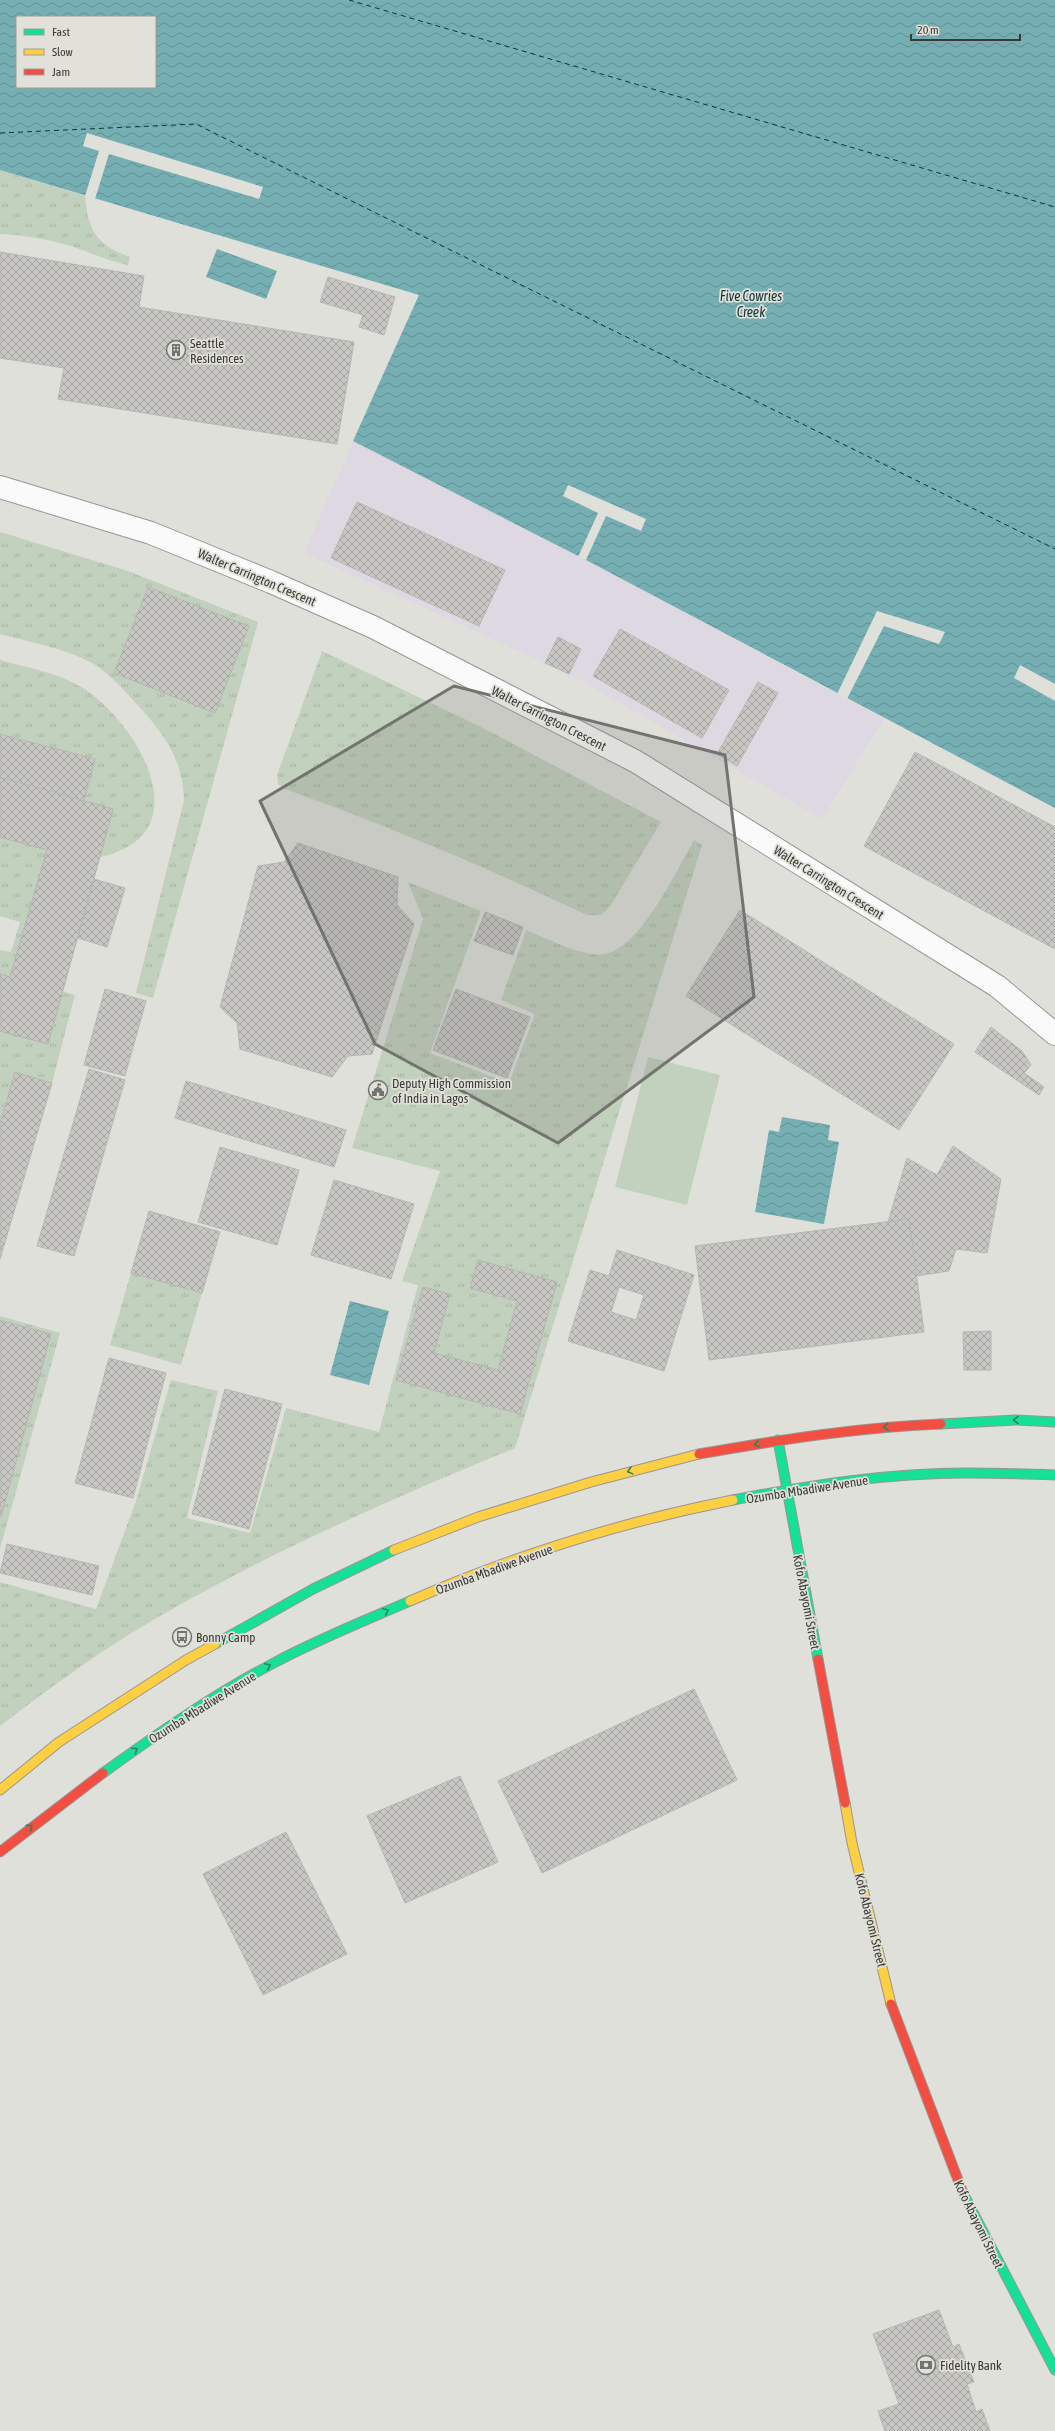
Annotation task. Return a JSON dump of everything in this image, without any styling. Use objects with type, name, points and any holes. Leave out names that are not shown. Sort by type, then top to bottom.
[{"type":"main road","points":[[0,1790],[59,1742],[186,1660],[313,1589],[392,1551],[478,1517],[591,1482],[684,1457],[778,1440],[888,1426],[1016,1420],[1055,1422]]},
{"type":"main road","name":"Kofo Abayomi Street","points":[[778,1440],[852,1843],[890,1998],[926,2100],[967,2202],[1055,2370]]},
{"type":"main road","name":"Ozumba Mbadiwe Avenue","points":[[0,1852],[18,1836],[134,1750],[261,1670],[399,1606],[533,1553],[668,1515],[786,1490],[891,1475],[1009,1472],[1055,1475]]},
{"type":"street","name":"Walter Carrington Crescent","points":[[0,487],[151,533],[271,582],[373,628],[635,761],[997,986],[1055,1034]]},
{"type":"highlighted area","points":[[454,686],[725,755],[754,997],[558,1143],[375,1044],[260,801]]},
{"type":"shaded area","points":[[353,441],[586,560],[884,719],[822,819],[569,674],[304,553]]},
{"type":"green space","points":[[0,170],[85,196],[89,219],[96,235],[109,247],[130,257],[128,265],[53,241],[26,236],[0,234]]},
{"type":"green space","points":[[0,532],[128,571],[258,622],[153,998],[136,993],[184,800],[179,769],[168,744],[152,721],[112,678],[96,665],[69,653],[0,634]]},
{"type":"green space","points":[[322,651],[481,727],[661,822],[609,908],[601,915],[587,915],[438,848],[285,789],[278,784],[277,775]]},
{"type":"green space","points":[[0,660],[55,675],[76,684],[107,707],[126,729],[141,754],[152,780],[154,805],[148,827],[131,845],[100,857],[113,809],[84,801],[95,759],[0,734]]},
{"type":"green space","points":[[0,837],[47,850],[10,977],[0,974],[0,950],[11,952],[20,922],[0,916]]},
{"type":"green space","points":[[694,840],[702,845],[515,1448],[335,1526],[203,1592],[139,1628],[98,1655],[58,1682],[0,1726],[0,1582],[96,1609],[136,1501],[171,1380],[218,1391],[187,1518],[250,1533],[286,1408],[379,1432],[418,1285],[402,1281],[440,1171],[352,1148],[423,919],[408,882],[481,911],[430,1053],[509,1083],[535,1014],[501,1000],[526,930],[586,953],[605,954],[618,949],[631,938],[656,906],[668,888]]},
{"type":"green space","points":[[62,991],[75,995],[52,1083],[15,1072],[0,1123],[0,1031]]},
{"type":"green space","points":[[648,1057],[720,1075],[687,1205],[615,1187]]},
{"type":"green space","points":[[131,1273],[202,1293],[181,1365],[110,1345]]},
{"type":"green space","points":[[0,1316],[60,1333],[0,1549],[0,1516],[51,1334],[0,1320]]},
{"type":"water","name":"Five Cowries Creek","points":[[0,0],[1055,0],[1055,808],[586,560],[353,441],[419,295],[0,170]]},
{"type":"water","points":[[217,249],[277,271],[266,299],[206,277]]},
{"type":"water","points":[[782,1117],[830,1125],[828,1140],[839,1142],[824,1224],[755,1212],[769,1130],[779,1132]]},
{"type":"water","points":[[350,1301],[389,1311],[369,1385],[330,1375]]},
{"type":"pier","points":[[87,133],[263,187],[259,199],[109,154],[95,199],[85,196],[99,151],[83,146]]},
{"type":"pier","points":[[568,485],[646,519],[641,531],[606,516],[586,560],[578,557],[598,513],[563,496]]},
{"type":"pier","points":[[877,611],[945,632],[939,644],[884,626],[847,699],[837,694]]},
{"type":"pier","points":[[1020,665],[1055,684],[1055,701],[1014,678]]},
{"type":"building","name":"Seattle Residences","points":[[0,252],[144,276],[139,307],[354,342],[337,444],[58,399],[64,368],[0,358]]},
{"type":"building","points":[[328,277],[395,297],[384,335],[359,327],[363,315],[320,302]]},
{"type":"building","points":[[357,502],[505,570],[479,626],[331,558]]},
{"type":"building","points":[[148,587],[249,626],[215,713],[114,673]]},
{"type":"building","points":[[620,629],[729,690],[702,738],[593,676]]},
{"type":"building","points":[[558,637],[581,649],[569,674],[545,663]]},
{"type":"building","points":[[758,682],[778,693],[737,766],[717,754]]},
{"type":"building","points":[[0,734],[95,759],[84,801],[113,809],[48,1044],[0,1031],[0,974],[10,977],[47,850],[0,837]]},
{"type":"building","points":[[915,752],[1055,827],[1055,949],[864,846]]},
{"type":"building","points":[[0,777],[113,809],[48,1044],[0,1031],[0,974],[10,977],[47,850],[0,837]]},
{"type":"building","points":[[298,843],[398,877],[397,905],[414,924],[372,1054],[348,1056],[332,1077],[240,1049],[237,1023],[220,1007],[258,866],[284,862]]},
{"type":"building","points":[[94,879],[125,888],[107,947],[78,938]]},
{"type":"building","points":[[740,910],[954,1044],[899,1130],[686,996]]},
{"type":"building","points":[[485,912],[523,927],[513,955],[474,941]]},
{"type":"building","points":[[105,989],[146,1001],[125,1076],[84,1065]]},
{"type":"building","points":[[456,989],[530,1017],[507,1078],[433,1050]]},
{"type":"building","points":[[991,1027],[1022,1051],[1031,1065],[1024,1073],[1044,1087],[1039,1095],[975,1052]]},
{"type":"building","points":[[89,1069],[125,1080],[74,1256],[37,1246]]},
{"type":"building","points":[[15,1072],[52,1083],[0,1259],[0,1123]]},
{"type":"building","points":[[186,1081],[346,1130],[334,1167],[175,1118]]},
{"type":"building","points":[[953,1146],[1001,1179],[987,1253],[956,1249],[949,1271],[916,1276],[909,1219],[888,1222],[907,1158],[937,1175]]},
{"type":"building","points":[[220,1147],[299,1170],[277,1245],[198,1222]]},
{"type":"building","points":[[334,1180],[414,1204],[391,1279],[311,1255]]},
{"type":"building","points":[[149,1211],[220,1232],[202,1293],[131,1273]]},
{"type":"building","points":[[909,1219],[924,1332],[709,1360],[695,1246]]},
{"type":"building","points":[[617,1250],[694,1275],[664,1371],[568,1341],[590,1270],[609,1276]],"holes":[[[619,1287],[644,1295],[636,1320],[611,1312]]]},
{"type":"building","points":[[478,1260],[557,1282],[520,1414],[396,1380],[423,1287],[450,1294],[434,1353],[498,1370],[517,1301],[470,1288]]},
{"type":"building","points":[[0,1320],[51,1334],[1,1517],[0,1516]]},
{"type":"building","points":[[991,1331],[991,1370],[964,1370],[963,1332]]},
{"type":"building","points":[[109,1358],[166,1373],[133,1498],[75,1483]]},
{"type":"building","points":[[225,1389],[282,1404],[249,1529],[192,1514]]},
{"type":"building","points":[[7,1544],[99,1566],[92,1595],[0,1573]]},
{"type":"building","points":[[694,1689],[737,1780],[542,1873],[498,1781]]},
{"type":"building","points":[[460,1776],[498,1862],[405,1903],[367,1816]]},
{"type":"building","points":[[286,1832],[347,1954],[263,1995],[203,1874]]},
{"type":"building","name":"Fidelity Bank","points":[[939,2310],[953,2347],[959,2344],[974,2382],[967,2384],[976,2412],[982,2409],[990,2431],[885,2431],[878,2411],[899,2404],[873,2334]]},
{"type":"ferry route","points":[[349,0],[1055,207]]},
{"type":"ferry route","points":[[0,133],[196,124],[1055,549]]},
{"type":"traffic: fast","points":[[941,1424],[1016,1420],[1055,1422]]},
{"type":"traffic: fast","points":[[778,1440],[818,1659]]},
{"type":"traffic: fast","points":[[733,1500],[791,1489],[908,1475],[967,1473],[1055,1475]]},
{"type":"traffic: fast","points":[[215,1644],[313,1589],[394,1550]]},
{"type":"traffic: fast","points":[[103,1773],[186,1716],[250,1676],[289,1655],[340,1631],[410,1601]]},
{"type":"traffic: fast","points":[[963,2193],[1055,2370]]},
{"type":"traffic: slow","points":[[394,1550],[478,1517],[591,1482],[699,1454]]},
{"type":"traffic: slow","points":[[410,1601],[488,1569],[568,1542],[650,1519],[733,1500]]},
{"type":"traffic: slow","points":[[0,1790],[59,1742],[186,1660],[215,1644]]},
{"type":"traffic: slow","points":[[845,1803],[852,1843],[891,2004]]},
{"type":"traffic: jam","points":[[699,1454],[849,1431],[941,1424]]},
{"type":"traffic: jam","points":[[818,1659],[845,1803]]},
{"type":"traffic: jam","points":[[0,1852],[103,1773]]},
{"type":"traffic: jam","points":[[891,2004],[963,2193]]},
{"type":"place","name":"Seattle Residences","points":[[176,350]]},
{"type":"place","name":"Deputy High Commission of India in Lagos","points":[[378,1090]]},
{"type":"place","name":"Bonny Camp","points":[[182,1637]]},
{"type":"place","name":"Fidelity Bank","points":[[926,2365]]}]
